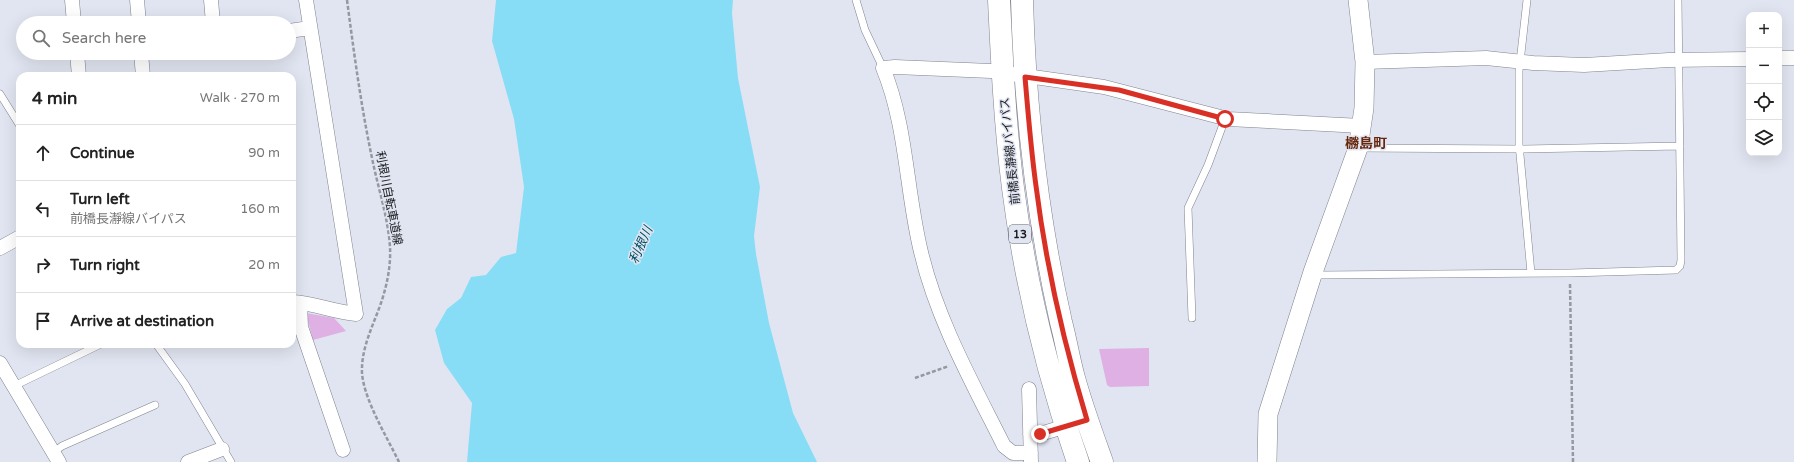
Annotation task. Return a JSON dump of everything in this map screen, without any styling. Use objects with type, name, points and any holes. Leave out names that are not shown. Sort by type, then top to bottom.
[{"type":"main road","name":"前橋長瀞線バイパス","points":[[1000,0],[1002,73],[1012,174],[1021,235],[1031,290],[1050,371],[1065,426],[1078,462]]},
{"type":"main road","name":"前橋長瀞線バイパス","points":[[1022,0],[1025,77],[1032,160],[1043,232],[1054,292],[1074,377],[1102,462]]},
{"type":"street","points":[[72,0],[73,16]]},
{"type":"street","points":[[137,0],[138,16]]},
{"type":"street","points":[[211,0],[212,16]]},
{"type":"street","points":[[306,0],[356,314],[296,302],[301,327],[343,450]]},
{"type":"street","points":[[1267,462],[1268,414],[1313,272],[1358,148],[1364,108],[1365,62],[1358,0]]},
{"type":"street","points":[[296,29],[310,28]]},
{"type":"street","points":[[1365,62],[1467,58],[1584,65],[1679,60],[1746,59]]},
{"type":"street","points":[[1782,58],[1794,58]]},
{"type":"street","points":[[78,60],[79,72]]},
{"type":"street","points":[[142,60],[143,72]]},
{"type":"street","points":[[1029,389],[1031,457],[1013,453],[1004,446],[962,361],[942,316],[920,251],[896,102],[883,68],[902,67],[1002,73],[1111,89],[1225,119],[1362,126]]},
{"type":"street","points":[[0,248],[16,239]]},
{"type":"street","points":[[0,363],[56,457]]},
{"type":"street","points":[[1030,434],[1040,434],[1087,420]]},
{"type":"street","points":[[188,462],[222,449]]},
{"type":"lane","points":[[856,0],[866,30],[883,68]]},
{"type":"lane","points":[[1527,0],[1520,61],[1520,149],[1531,274]]},
{"type":"lane","points":[[1313,272],[1321,275],[1531,274],[1676,270],[1680,266],[1681,260],[1678,0]]},
{"type":"lane","points":[[0,94],[16,120]]},
{"type":"lane","points":[[1192,318],[1188,208],[1208,165],[1225,119]]},
{"type":"lane","points":[[1358,148],[1520,149],[1680,146]]},
{"type":"lane","points":[[14,386],[93,348]]},
{"type":"lane","points":[[159,348],[184,384],[230,462]]},
{"type":"lane","points":[[56,457],[62,446],[155,405]]},
{"type":"path","name":"利根川自転車道線","points":[[347,0],[356,67],[370,150],[387,223],[390,248],[388,280],[366,342],[362,373],[367,394],[399,462]]},
{"type":"path","points":[[1570,273],[1573,462]]},
{"type":"path","points":[[915,378],[962,361]]},
{"type":"shaded area","points":[[306,313],[334,318],[346,331],[313,340]]},
{"type":"shaded area","points":[[1149,348],[1149,386],[1110,387],[1107,385],[1099,349]]},
{"type":"water","name":"利根川","points":[[496,0],[733,0],[732,13],[738,78],[760,187],[754,236],[756,254],[769,323],[793,413],[817,462],[467,462],[472,403],[444,363],[435,330],[447,309],[461,298],[471,277],[486,275],[501,257],[516,253],[524,187],[514,119],[492,41]]},
{"type":"district","name":"橳島町","points":[[1366,143]]},
{"type":"route","points":[[1040,434],[1087,420],[1074,377],[1054,292],[1043,232],[1032,154],[1025,77],[1119,90],[1225,119]]}]
